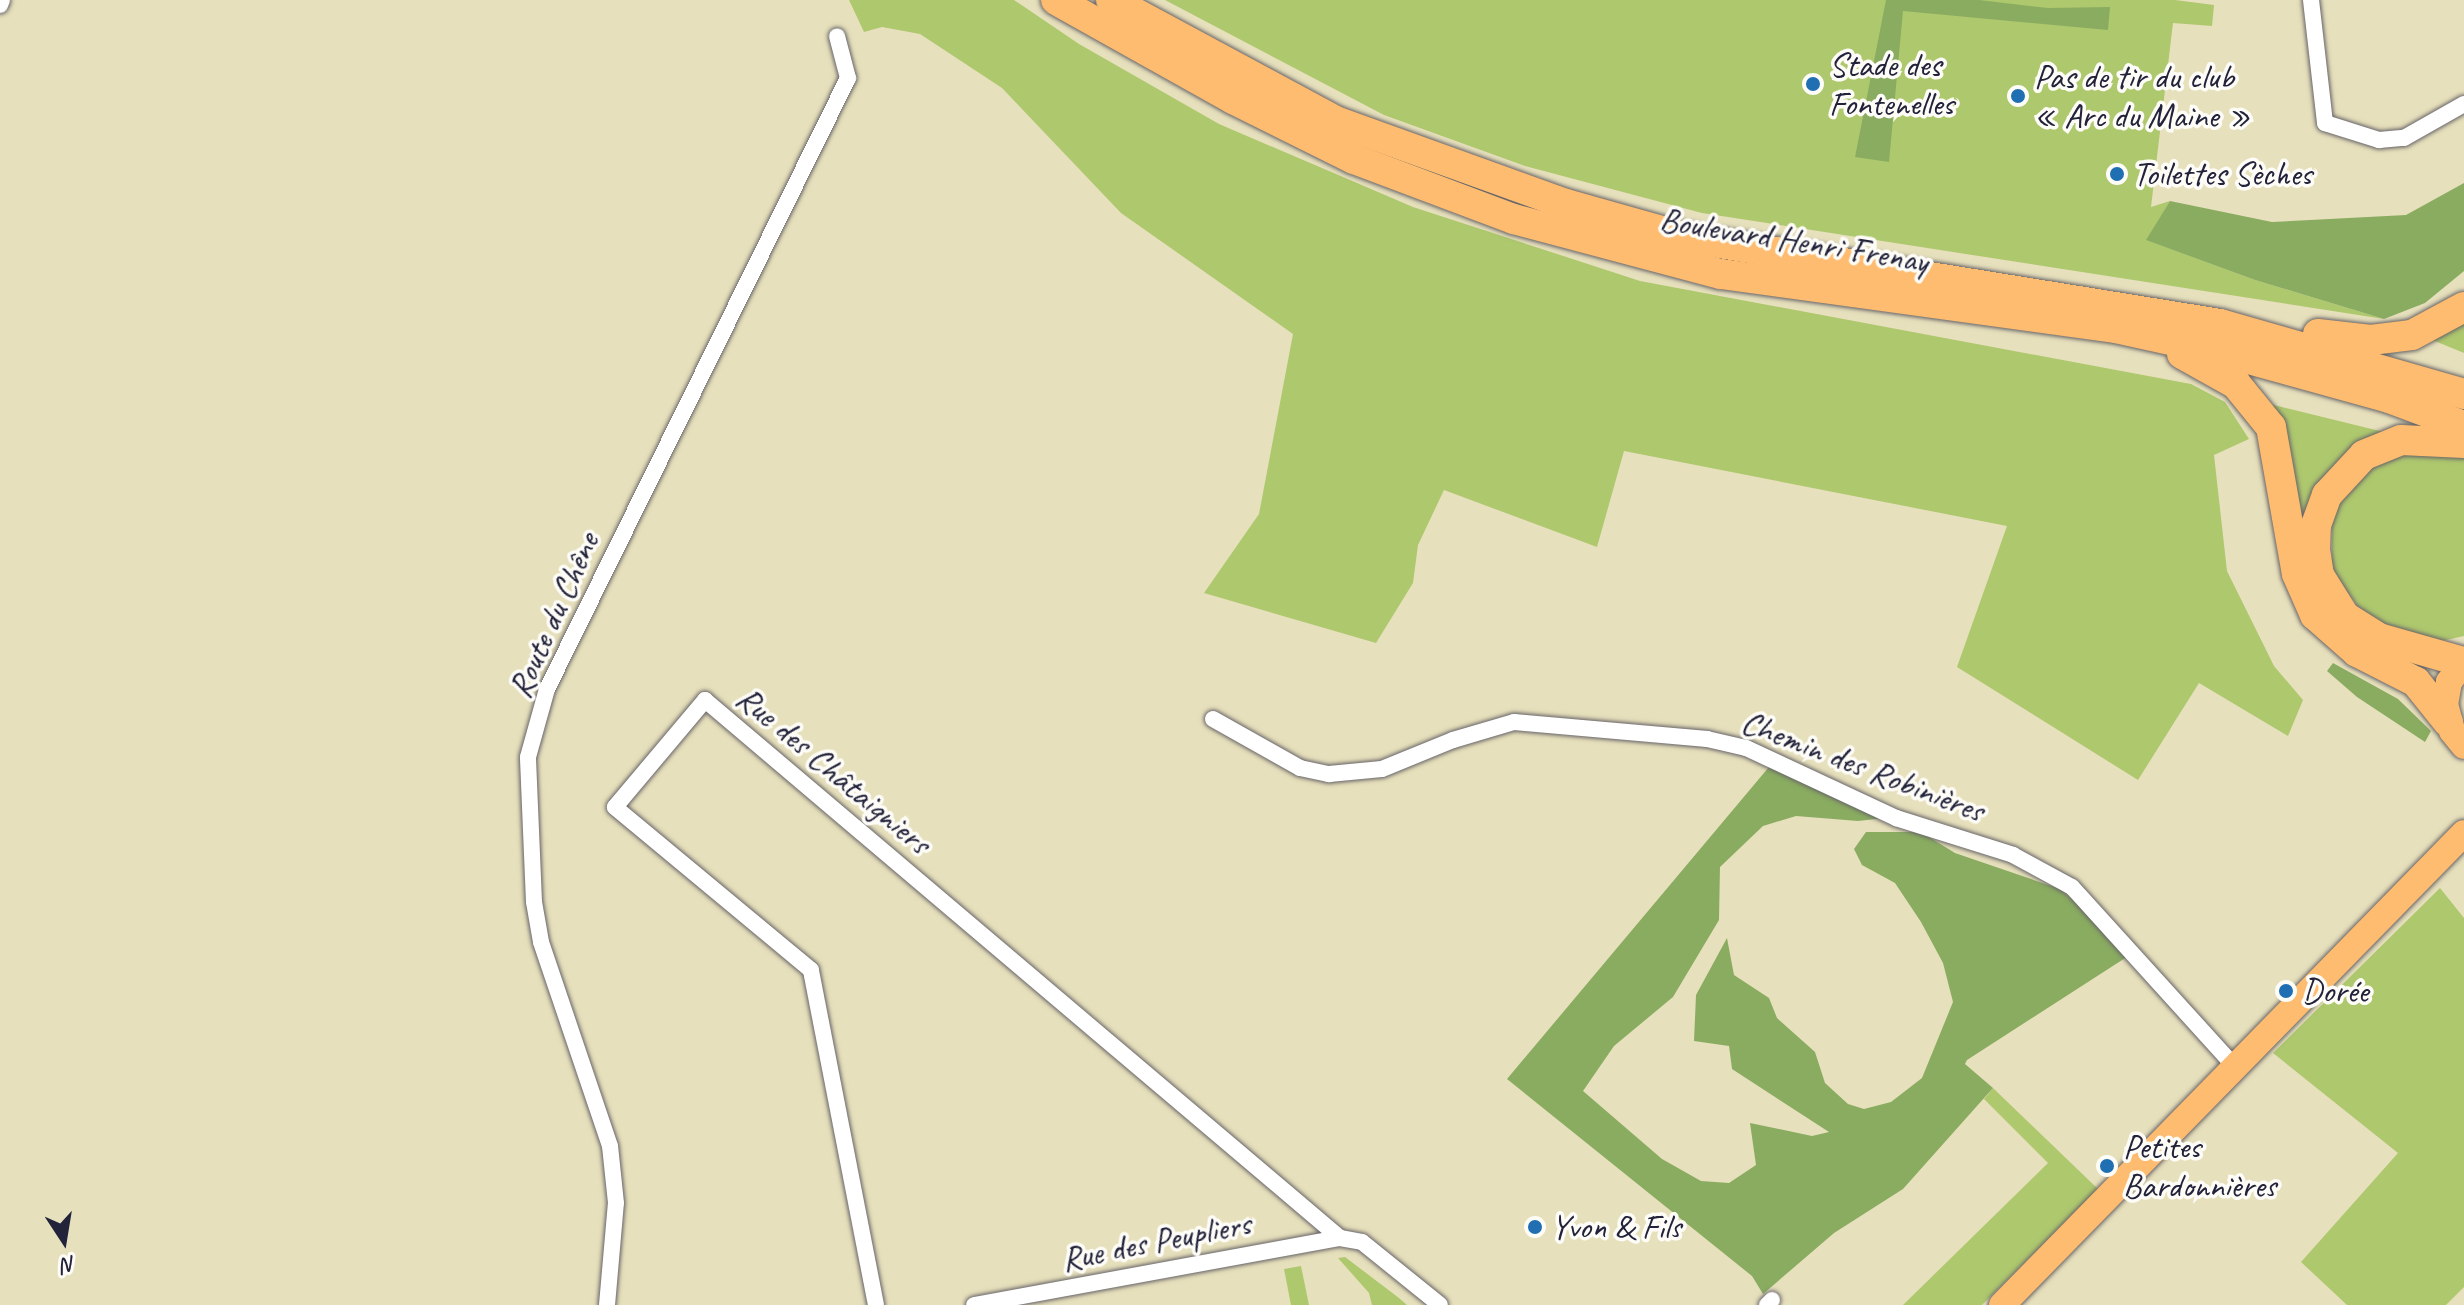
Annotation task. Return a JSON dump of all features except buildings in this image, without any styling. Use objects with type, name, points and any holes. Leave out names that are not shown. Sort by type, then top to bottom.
[{"type":"highway","name":"Boulevard Henri Frenay","points":[[1056,0],[1210,87],[1354,159],[1514,219],[1721,274],[2116,328],[2374,394],[2464,426]]},
{"type":"highway","name":"Boulevard Henri Frenay","points":[[1111,0],[1338,122],[1566,204],[1683,237],[2183,316],[2321,350],[2464,394]]},
{"type":"highway","points":[[2183,316],[2371,340],[2412,335],[2464,307]]},
{"type":"highway","points":[[2116,328],[2203,363],[2236,384],[2262,411],[2276,447],[2297,574],[2315,615],[2357,652],[2416,682],[2460,740]]},
{"type":"highway","points":[[2463,662],[2379,638],[2345,617],[2319,575],[2315,551],[2316,525],[2327,495],[2364,455],[2401,440],[2464,443]]},
{"type":"main road","points":[[2460,740],[2449,682],[2463,662]]},
{"type":"main road","points":[[2444,853],[2464,815]]},
{"type":"main road","points":[[2002,1305],[2464,833]]},
{"type":"street","points":[[2311,0],[2325,123],[2379,140],[2404,138],[2464,104]]},
{"type":"street","name":"Route du Chêne","points":[[607,1305],[616,1203],[610,1146],[541,942],[534,902],[528,757],[547,689],[848,78],[837,36]]},
{"type":"street","name":"Rue des Châtaigniers","points":[[876,1305],[811,970],[615,807],[705,700],[1344,1238]]},
{"type":"street","name":"Chemin des Robinières","points":[[1213,719],[1300,768],[1329,774],[1382,769],[1453,740],[1514,722],[1588,726],[1746,748],[1896,818],[2013,855],[2072,887],[2235,1067]]},
{"type":"street","points":[[1344,1238],[1375,1251],[1440,1305]]},
{"type":"street","name":"Rue des Peupliers","points":[[974,1305],[1344,1238]]},
{"type":"green space","points":[[849,0],[1014,0],[1079,44],[1219,124],[1413,207],[1640,281],[2191,384],[2225,402],[2249,439],[2214,455],[2227,571],[2274,666],[2303,700],[2288,736],[2199,683],[2138,780],[1957,667],[2007,526],[1624,451],[1597,547],[1444,490],[1418,545],[1413,583],[1376,643],[1204,593],[1259,514],[1293,334],[1121,213],[1002,88],[920,34],[882,27],[864,32]]},
{"type":"green space","name":"Stade des Fontenelles","points":[[1165,0],[2175,0],[2214,5],[2212,26],[2173,23],[2151,207],[2170,201],[2147,240],[2255,280],[2384,319],[1702,213],[1525,166],[1384,115]]},
{"type":"green space","points":[[1886,0],[1979,0],[2048,8],[2110,7],[2108,30],[1903,11],[1889,162],[1855,157]]},
{"type":"green space","points":[[2464,183],[2464,271],[2425,303],[2384,319],[2255,280],[2146,240],[2170,201],[2272,222],[2406,215]]},
{"type":"green space","points":[[2464,321],[2464,353],[2430,339]]},
{"type":"green space","points":[[2266,403],[2388,433],[2305,554]]},
{"type":"green space","points":[[2406,449],[2464,452],[2464,636],[2437,642],[2409,637],[2362,612],[2332,571],[2332,519],[2345,491],[2365,467]]},
{"type":"green space","points":[[2333,663],[2398,699],[2431,731],[2425,742],[2357,697],[2327,671]]},
{"type":"green space","points":[[1774,761],[1903,816],[1858,821],[1796,816],[1763,826],[1720,867],[1719,920],[1673,997],[1614,1046],[1583,1091],[1662,1159],[1701,1181],[1729,1183],[1756,1165],[1750,1123],[1812,1136],[1829,1132],[1732,1069],[1729,1046],[1694,1041],[1696,995],[1727,938],[1734,975],[1769,998],[1777,1018],[1815,1052],[1825,1083],[1848,1104],[1864,1109],[1891,1102],[1922,1078],[1953,1002],[1943,963],[1921,922],[1895,883],[1862,865],[1854,849],[1866,832],[1921,832],[1955,853],[2060,889],[2133,953],[1967,1060],[1965,1064],[1993,1088],[1903,1189],[1834,1233],[1763,1294],[1752,1276],[1507,1079]]},
{"type":"green space","points":[[2440,888],[2464,918],[2464,1287],[2446,1305],[2347,1305],[2301,1262],[2398,1153],[2273,1053]]},
{"type":"green space","points":[[1993,1088],[2098,1189],[1982,1305],[1903,1305],[2048,1163],[1984,1099]]},
{"type":"green space","points":[[1345,1257],[1407,1305],[1372,1305],[1369,1293],[1338,1258]]},
{"type":"green space","points":[[1301,1266],[1309,1305],[1291,1305],[1284,1269]]},
{"type":"place","name":"Stade des Fontenelles","points":[[1813,84]]},
{"type":"place","name":"Pas de tir du club « Arc du Maine »","points":[[2018,96]]},
{"type":"place","name":"Toilettes Sèches","points":[[2117,174]]},
{"type":"place","name":"Dorée","points":[[2286,991]]},
{"type":"place","name":"Petites Bardonnières","points":[[2107,1166]]},
{"type":"place","name":"Yvon & Fils","points":[[1535,1227]]}]
